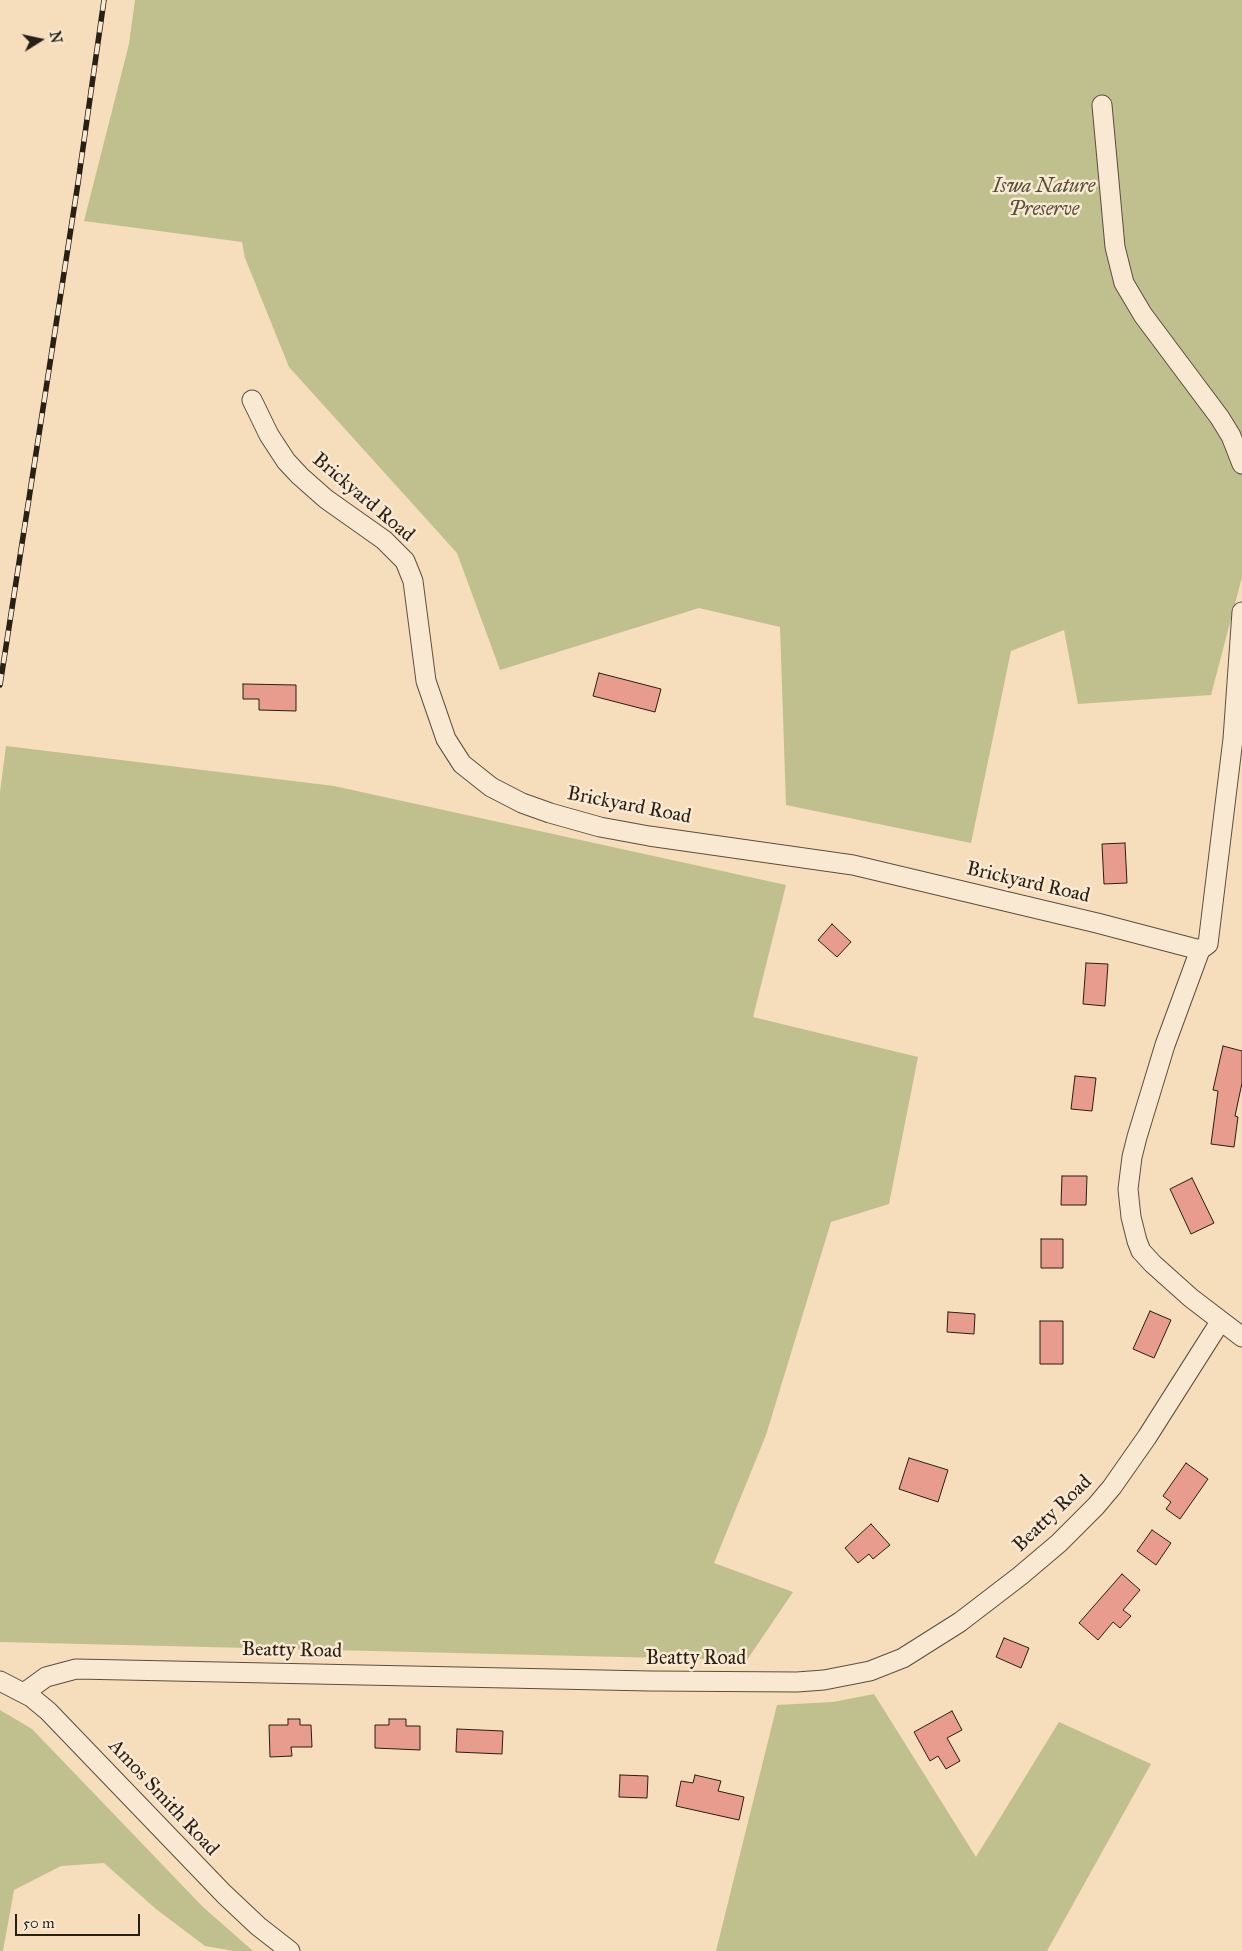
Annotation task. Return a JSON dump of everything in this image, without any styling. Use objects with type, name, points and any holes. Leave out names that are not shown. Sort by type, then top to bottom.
[{"type":"street","points":[[1102,105],[1115,247],[1124,283],[1143,315],[1220,418],[1231,436],[1242,464]]},
{"type":"street","name":"Brickyard Road","points":[[252,400],[269,435],[286,461],[300,476],[326,499],[384,540],[405,562],[413,581],[426,681],[446,739],[462,764],[491,787],[522,803],[600,827],[649,836],[853,865],[1098,923],[1200,950]]},
{"type":"street","points":[[1242,612],[1233,739],[1208,944],[1200,950],[1165,1045],[1137,1137],[1132,1157],[1128,1190],[1131,1217],[1137,1241],[1142,1251],[1159,1270],[1220,1322],[1242,1337]]},
{"type":"street","name":"Beatty Road","points":[[24,1693],[46,1677],[76,1669],[777,1682],[824,1680],[870,1671],[902,1658],[960,1622],[1059,1543],[1112,1487],[1147,1437],[1220,1322]]},
{"type":"street","name":"Amos Smith Road","points":[[0,1681],[24,1693],[71,1732],[224,1894],[258,1926],[290,1951]]},
{"type":"green space","name":"Iswa Nature Preserve","points":[[135,0],[1242,0],[1242,577],[1211,695],[1078,704],[1064,630],[1011,651],[971,843],[786,805],[780,627],[699,608],[500,670],[457,553],[289,367],[245,258],[242,242],[84,221],[129,44]]},
{"type":"green space","points":[[6,746],[334,786],[786,885],[753,1017],[918,1057],[889,1204],[831,1222],[766,1435],[714,1563],[793,1592],[747,1660],[0,1642],[0,792]]},
{"type":"green space","points":[[874,1694],[976,1857],[1059,1722],[1151,1764],[1047,1951],[716,1951],[777,1705],[833,1702]]},
{"type":"green space","points":[[0,1710],[32,1729],[203,1907],[253,1951],[234,1951],[205,1946],[156,1909],[104,1863],[61,1866],[14,1890],[3,1951],[0,1951]]},
{"type":"building","points":[[599,673],[661,689],[655,712],[593,696]]},
{"type":"building","points":[[243,684],[296,685],[296,711],[259,710],[259,699],[243,699]]},
{"type":"building","points":[[1125,843],[1127,883],[1104,884],[1102,844]]},
{"type":"building","points":[[832,924],[851,942],[837,957],[818,940]]},
{"type":"building","points":[[1086,963],[1108,964],[1105,1006],[1083,1004]]},
{"type":"building","points":[[1223,1046],[1242,1051],[1242,1083],[1235,1116],[1238,1117],[1234,1147],[1211,1144],[1218,1091],[1213,1090]]},
{"type":"building","points":[[1075,1076],[1096,1078],[1092,1111],[1071,1109]]},
{"type":"building","points":[[1062,1176],[1087,1176],[1086,1205],[1061,1205]]},
{"type":"building","points":[[1192,1178],[1214,1223],[1191,1234],[1170,1189]]},
{"type":"building","points":[[1041,1239],[1063,1239],[1063,1268],[1041,1268]]},
{"type":"building","points":[[1150,1311],[1171,1320],[1154,1358],[1133,1349]]},
{"type":"building","points":[[948,1312],[975,1314],[974,1334],[947,1332]]},
{"type":"building","points":[[1040,1321],[1063,1321],[1063,1364],[1040,1364]]},
{"type":"building","points":[[909,1458],[948,1470],[938,1502],[899,1489]]},
{"type":"building","points":[[1186,1463],[1208,1479],[1180,1519],[1166,1509],[1171,1502],[1163,1496]]},
{"type":"building","points":[[871,1524],[890,1545],[873,1559],[869,1554],[858,1563],[845,1548]]},
{"type":"building","points":[[1152,1530],[1171,1543],[1156,1565],[1137,1551]]},
{"type":"building","points":[[1122,1574],[1140,1590],[1123,1610],[1131,1616],[1120,1628],[1113,1622],[1098,1640],[1079,1623]]},
{"type":"building","points":[[1004,1638],[1029,1648],[1021,1668],[996,1657]]},
{"type":"building","points":[[952,1711],[962,1730],[947,1738],[960,1761],[946,1769],[938,1756],[930,1761],[914,1732]]},
{"type":"building","points":[[288,1719],[300,1719],[300,1725],[311,1725],[312,1747],[291,1747],[292,1756],[270,1757],[269,1725],[288,1725]]},
{"type":"building","points":[[389,1719],[406,1719],[406,1726],[420,1726],[420,1750],[375,1748],[375,1725],[389,1725]]},
{"type":"building","points":[[457,1729],[503,1731],[502,1754],[456,1752]]},
{"type":"building","points":[[620,1775],[648,1776],[647,1798],[619,1797]]},
{"type":"building","points":[[695,1775],[721,1781],[718,1791],[744,1797],[739,1820],[676,1806],[681,1781],[693,1783]]},
{"type":"railway","points":[[0,685],[78,183],[104,0]]}]
